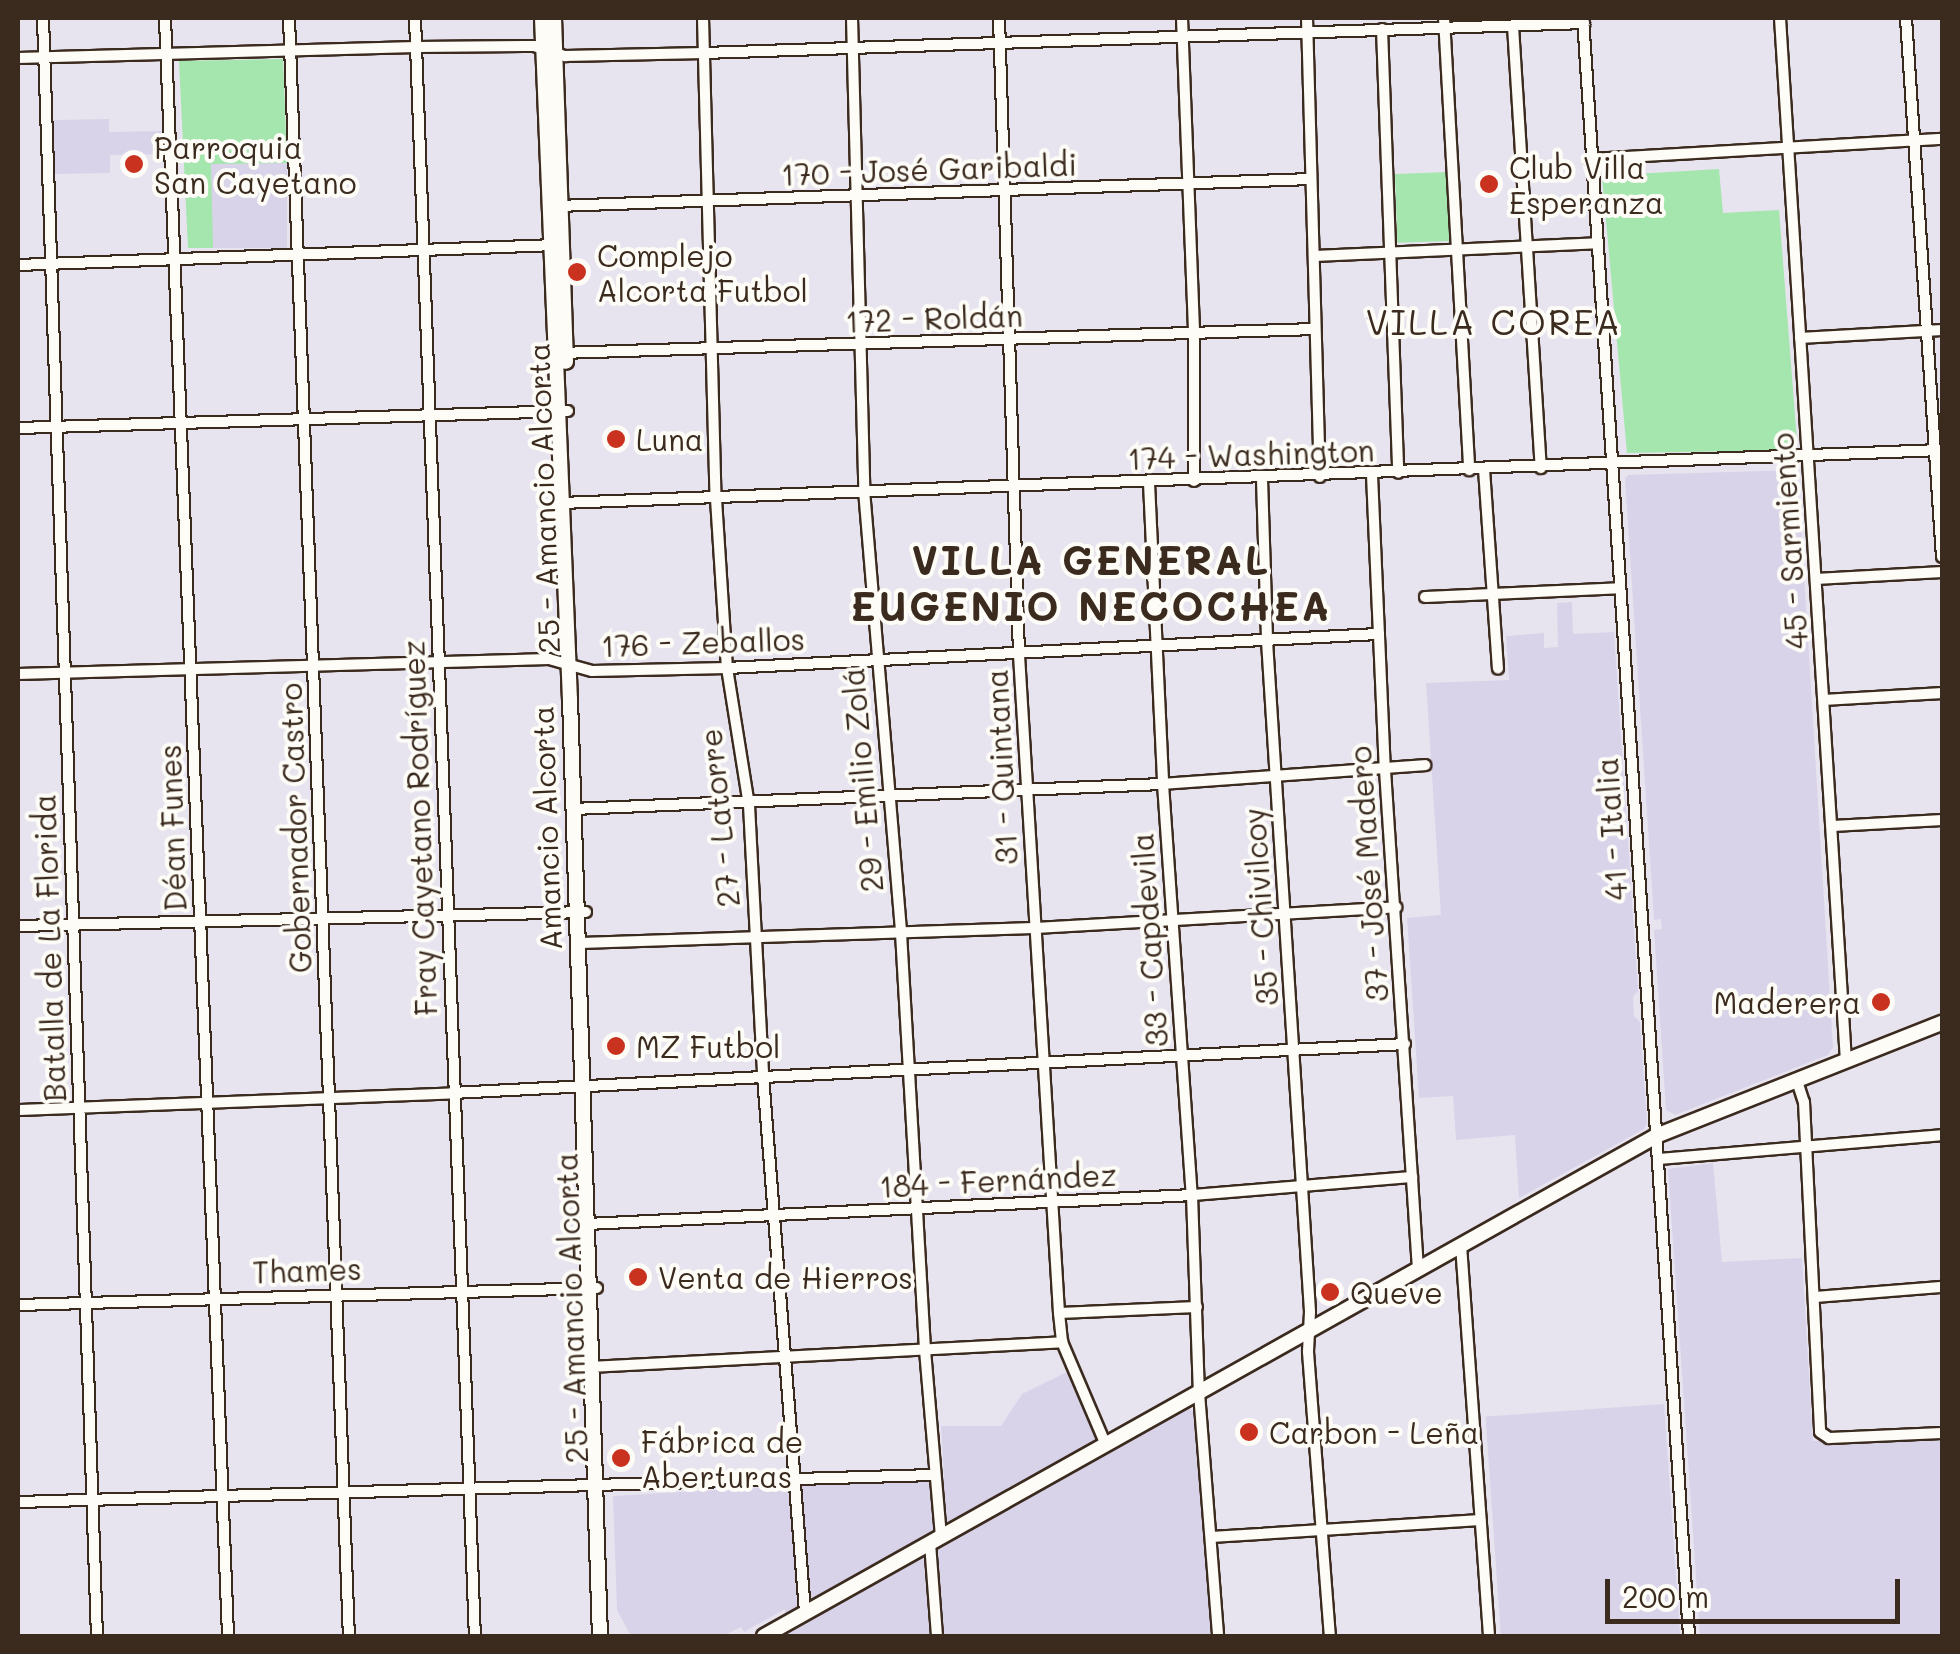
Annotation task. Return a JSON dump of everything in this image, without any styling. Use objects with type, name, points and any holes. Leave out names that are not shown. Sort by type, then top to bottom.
[{"type":"main road","points":[[542,18],[549,51],[556,206]]},
{"type":"main road","points":[[549,51],[554,18]]},
{"type":"main road","name":"25 - Amancio Alcorta","points":[[556,206],[560,353]]},
{"type":"main road","name":"Amancio Alcorta","points":[[560,353],[582,942]]},
{"type":"main road","name":"25 - Amancio Alcorta","points":[[582,942],[594,1367],[609,1636]]},
{"type":"main road","points":[[767,1636],[1656,1136],[1942,1025]]},
{"type":"main road","points":[[600,1485],[600,1636]]},
{"type":"street","name":"Batalla de La Florida","points":[[43,18],[97,1636]]},
{"type":"street","name":"Déan Funes","points":[[166,18],[228,1636]]},
{"type":"street","name":"Gobernador Castro","points":[[289,18],[349,1636]]},
{"type":"street","name":"Fray Cayetano Rodríguez","points":[[416,18],[452,1093],[475,1636]]},
{"type":"street","name":"27 - Latorre","points":[[703,18],[716,498],[727,668],[748,805],[763,1076],[805,1612]]},
{"type":"street","name":"29 - Emilio Zolá","points":[[852,18],[864,490],[910,1069],[934,1475],[938,1636]]},
{"type":"street","name":"31 - Quintana","points":[[999,18],[1020,655],[1059,1313],[1062,1342],[1106,1445]]},
{"type":"street","points":[[1182,18],[1194,332],[1194,481]]},
{"type":"street","points":[[1307,18],[1320,477]]},
{"type":"street","name":"45 - Sarmiento","points":[[1780,18],[1846,1061]]},
{"type":"street","points":[[1906,18],[1938,450],[1942,557]]},
{"type":"street","points":[[18,58],[416,46],[704,53],[853,50],[1382,30],[1444,23],[1513,26],[1584,20]]},
{"type":"street","name":"41 - Italia","points":[[1584,20],[1689,1636]]},
{"type":"street","points":[[1444,23],[1470,470]]},
{"type":"street","points":[[1513,26],[1541,468]]},
{"type":"street","points":[[1382,30],[1398,473]]},
{"type":"street","points":[[1592,158],[1942,139]]},
{"type":"street","name":"170 - José Garibaldi","points":[[556,206],[1310,180]]},
{"type":"street","points":[[1314,256],[1598,244]]},
{"type":"street","points":[[18,265],[557,245]]},
{"type":"street","name":"172 - Roldán","points":[[560,353],[1314,329]]},
{"type":"street","points":[[1800,338],[1942,330]]},
{"type":"street","points":[[18,428],[563,411]]},
{"type":"street","name":"174 - Washington","points":[[566,503],[1320,477],[1938,450]]},
{"type":"street","points":[[1484,469],[1498,668]]},
{"type":"street","name":"37 - José Madero","points":[[1372,474],[1386,770],[1418,1269]]},
{"type":"street","name":"35 - Chivilcoy","points":[[1262,478],[1267,641],[1330,1636]]},
{"type":"street","name":"33 - Capdevila","points":[[1149,483],[1163,784],[1192,1196],[1199,1394],[1218,1636]]},
{"type":"street","points":[[1816,579],[1942,572]]},
{"type":"street","points":[[1425,597],[1620,588]]},
{"type":"street","name":"176 - Zeballos","points":[[18,674],[549,660],[573,666],[727,668],[1379,634]]},
{"type":"street","points":[[1824,700],[1942,693]]},
{"type":"street","points":[[578,809],[748,805],[1163,784],[1425,765]]},
{"type":"street","points":[[1832,826],[1942,820]]},
{"type":"street","points":[[582,942],[1036,928],[1396,907]]},
{"type":"street","points":[[18,926],[581,912]]},
{"type":"street","points":[[18,1110],[452,1093],[1404,1044]]},
{"type":"street","points":[[1798,1080],[1804,1102],[1823,1437],[1942,1433]]},
{"type":"street","points":[[1658,1159],[1942,1135]]},
{"type":"street","name":"184 - Fernández","points":[[591,1224],[1192,1196],[1412,1178]]},
{"type":"street","points":[[1462,1244],[1489,1636]]},
{"type":"street","name":"Thames","points":[[18,1306],[593,1288]]},
{"type":"street","points":[[1814,1297],[1942,1288]]},
{"type":"street","points":[[1059,1313],[1197,1307]]},
{"type":"street","points":[[594,1367],[1062,1342]]},
{"type":"street","points":[[18,1502],[934,1475]]},
{"type":"street","points":[[1210,1536],[1480,1520]]},
{"type":"shaded area","points":[[109,119],[109,132],[163,131],[163,154],[110,155],[110,173],[54,174],[53,120]]},
{"type":"shaded area","points":[[211,163],[287,163],[287,248],[211,248]]},
{"type":"shaded area","points":[[1793,470],[1798,475],[1833,1047],[1828,1055],[1675,1115],[1666,1110],[1654,930],[1662,929],[1661,919],[1654,920],[1625,479],[1628,475]]},
{"type":"shaded area","points":[[1572,602],[1573,634],[1614,632],[1638,991],[1633,997],[1634,1016],[1640,1022],[1647,1123],[1644,1129],[1519,1198],[1515,1135],[1456,1140],[1453,1096],[1419,1098],[1407,918],[1441,915],[1426,683],[1509,680],[1506,636],[1544,633],[1544,648],[1558,647],[1557,603]]},
{"type":"shaded area","points":[[1713,1163],[1722,1262],[1802,1258],[1813,1441],[1942,1437],[1942,1636],[1700,1636],[1668,1169]]},
{"type":"shaded area","points":[[1073,1369],[1109,1451],[1186,1406],[1196,1414],[1212,1636],[787,1636],[785,1609],[744,1632],[741,1627],[723,1636],[631,1636],[617,1610],[613,1496],[944,1477],[941,1426],[1001,1426],[1022,1394]]},
{"type":"shaded area","points":[[1664,1404],[1680,1636],[1501,1636],[1485,1416]]},
{"type":"green space","points":[[283,59],[287,163],[211,164],[213,248],[188,248],[179,61]]},
{"type":"green space","points":[[1719,169],[1723,213],[1779,210],[1797,441],[1790,450],[1627,453],[1602,176]]},
{"type":"green space","points":[[1449,172],[1451,241],[1397,243],[1395,174]]},
{"type":"place","name":"Parroquia San Cayetano","points":[[134,164]]},
{"type":"place","name":"Club Villa Esperanza","points":[[1489,184]]},
{"type":"place","name":"Complejo Alcorta Futbol","points":[[577,272]]},
{"type":"place","name":"Luna","points":[[616,439]]},
{"type":"place","name":"Maderera","points":[[1881,1002]]},
{"type":"place","name":"MZ Futbol","points":[[616,1046]]},
{"type":"place","name":"Venta de Hierros","points":[[638,1277]]},
{"type":"place","name":"Queve","points":[[1330,1292]]},
{"type":"place","name":"Carbon - Leña","points":[[1249,1432]]},
{"type":"place","name":"Fábrica de Aberturas","points":[[621,1458]]},
{"type":"district","name":"VILLA COREA","points":[[1494,321]]},
{"type":"district","name":"VILLA GENERAL EUGENIO NECOCHEA","points":[[1091,582]]}]
